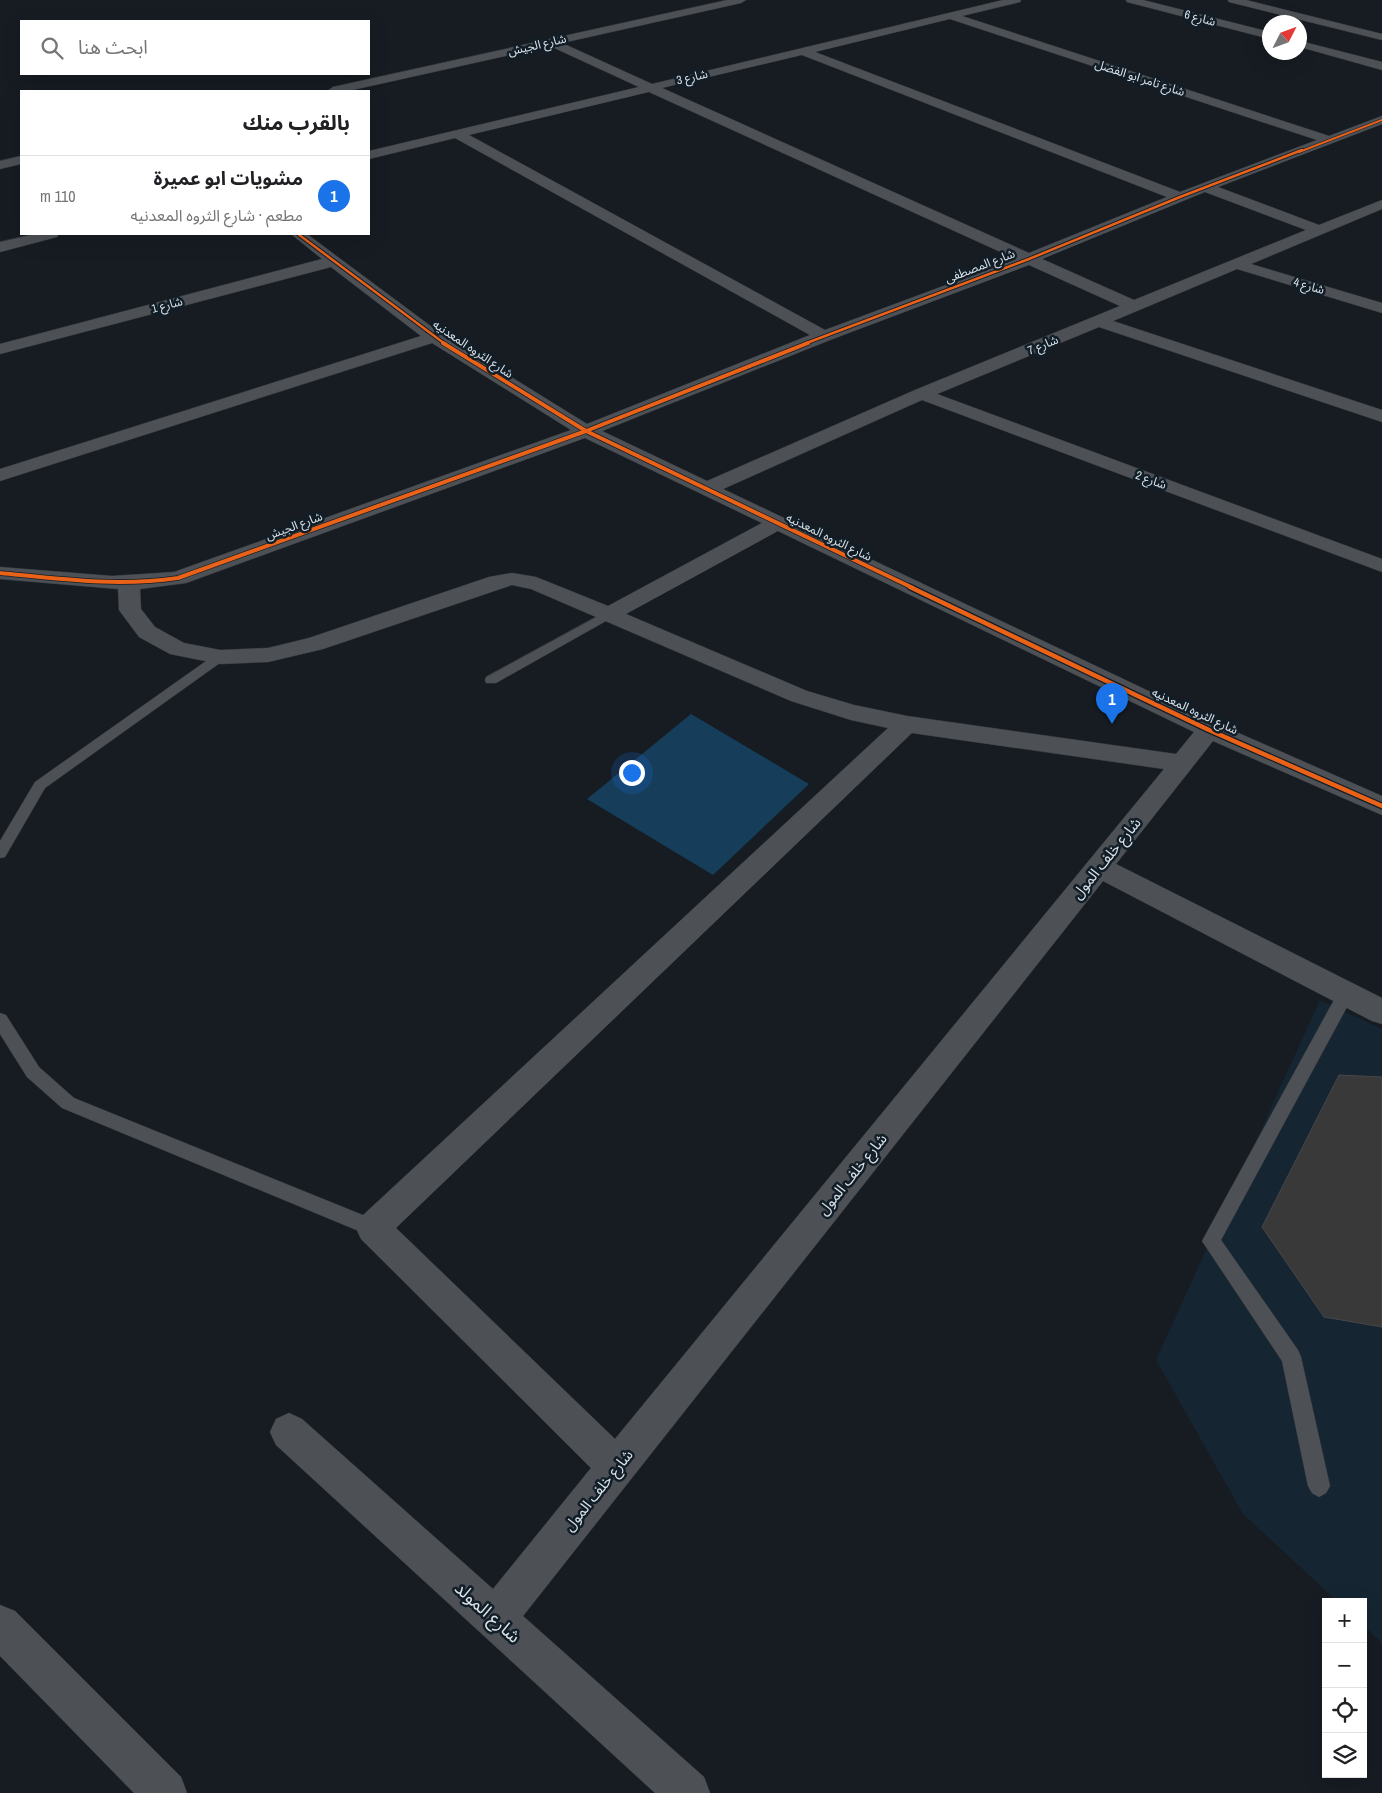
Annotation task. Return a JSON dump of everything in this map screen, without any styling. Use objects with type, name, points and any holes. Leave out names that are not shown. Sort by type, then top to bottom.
[{"type":"street","name":"شارع الجيش","points":[[337,90],[741,0]]},
{"type":"street","name":"شارع 3","points":[[370,155],[1016,0]]},
{"type":"street","name":"شارع 6","points":[[1131,0],[1262,34]]},
{"type":"street","points":[[1233,0],[1382,37]]},
{"type":"street","name":"شارع تامر ابو الفضل","points":[[950,16],[1329,140]]},
{"type":"street","points":[[550,42],[647,88],[1136,307]]},
{"type":"street","points":[[1307,46],[1382,66]]},
{"type":"street","points":[[803,51],[1180,196]]},
{"type":"street","name":"شارع المصطفى","points":[[586,431],[824,336],[1030,258],[1180,196],[1382,120]]},
{"type":"street","points":[[1366,126],[1382,131]]},
{"type":"street","points":[[457,134],[824,336]]},
{"type":"street","points":[[0,165],[20,160]]},
{"type":"street","points":[[1204,188],[1319,230]]},
{"type":"street","name":"شارع 7","points":[[706,489],[921,394],[1101,322],[1235,264],[1378,208]]},
{"type":"street","points":[[0,247],[48,235]]},
{"type":"street","name":"شارع الثروه المعدنيه","points":[[299,235],[434,337],[586,431],[1209,730],[1382,806]]},
{"type":"street","name":"شارع 1","points":[[0,349],[334,261]]},
{"type":"street","name":"شارع 4","points":[[1235,264],[1382,308]]},
{"type":"street","points":[[1101,322],[1382,416]]},
{"type":"street","points":[[0,475],[434,337]]},
{"type":"street","name":"شارع 2","points":[[921,394],[1382,566]]},
{"type":"street","name":"شارع الجيش","points":[[0,573],[129,584],[152,583],[178,578],[586,431]]},
{"type":"street","points":[[609,614],[778,523]]},
{"type":"street","points":[[129,584],[130,610],[147,632],[178,649],[220,656],[268,655],[315,644],[497,582],[512,579],[536,583],[799,696],[851,712],[907,724],[1183,763]]},
{"type":"street","points":[[616,1467],[374,1228],[907,724]]},
{"type":"street","name":"شارع خلف المول","points":[[495,1618],[1209,730]]},
{"type":"street","points":[[1099,867],[1382,1012]]},
{"type":"street","name":"شارع المولد","points":[[289,1432],[688,1793]]},
{"type":"street","points":[[0,1626],[165,1793]]},
{"type":"lane","points":[[491,680],[609,614]]},
{"type":"lane","points":[[0,853],[40,785],[220,656]]},
{"type":"lane","points":[[1319,1486],[1291,1357],[1211,1241],[1346,994]]},
{"type":"lane","points":[[0,1020],[33,1072],[68,1103],[374,1228]]},
{"type":"shaded area","points":[[691,714],[809,784],[713,875],[587,799]]},
{"type":"shaded area","points":[[1320,1000],[1382,1029],[1382,1643],[1367,1629],[1367,1598],[1334,1598],[1243,1514],[1156,1360]]},
{"type":"building","points":[[1339,1075],[1382,1077],[1382,1327],[1324,1317],[1262,1227]]},
{"type":"cycle path","points":[[0,573],[112,583],[134,583],[178,578],[586,431],[824,336],[1029,259],[1180,197],[1382,120]]},
{"type":"cycle path","points":[[299,235],[434,337],[586,431],[1209,730],[1382,806]]},
{"type":"place","name":"مشويات ابو عميرة","points":[[1112,724]]}]
